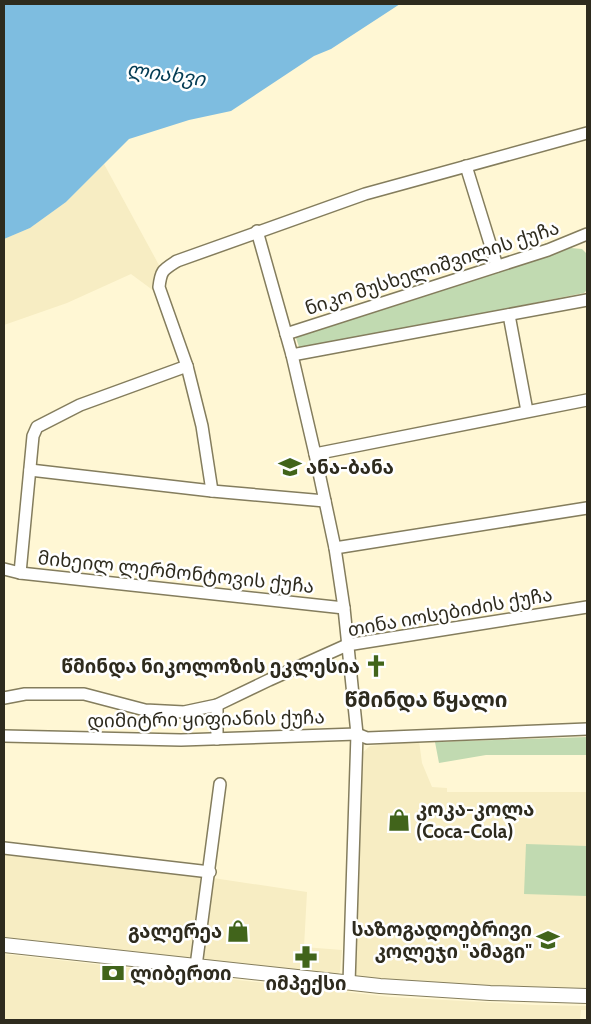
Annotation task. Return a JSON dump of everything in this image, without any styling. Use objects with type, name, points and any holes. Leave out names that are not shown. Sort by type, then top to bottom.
[{"type":"main road","points":[[4,945],[349,983],[490,993],[587,996]]},
{"type":"street","points":[[212,491],[202,426],[186,366],[159,287],[160,274],[166,268],[177,261],[257,231],[365,194],[587,133]]},
{"type":"street","points":[[466,166],[497,266]]},
{"type":"street","points":[[257,231],[292,355],[315,454],[335,548],[344,608],[357,734],[349,983]]},
{"type":"street","name":"ნიკო მუსხელიშვილის ქუჩა","points":[[286,334],[548,250],[587,234]]},
{"type":"street","points":[[292,355],[587,300]]},
{"type":"street","points":[[509,314],[527,411]]},
{"type":"street","points":[[20,573],[33,436],[36,427],[80,405],[186,366]]},
{"type":"street","points":[[315,454],[587,400]]},
{"type":"street","points":[[30,470],[212,491],[325,501]]},
{"type":"street","points":[[335,548],[587,508]]},
{"type":"street","name":"მიხეილ ლერმონტოვის ქუჩა","points":[[4,569],[20,573],[344,608]]},
{"type":"street","name":"თინა იოსებიძის ქუჩა","points":[[4,698],[25,694],[84,694],[145,710],[184,712],[217,706],[347,645],[587,607]]},
{"type":"street","points":[[217,706],[217,739]]},
{"type":"street","name":"დიმიტრი ყიფიანის ქუჩა","points":[[4,736],[171,740],[357,734],[367,738],[587,729]]},
{"type":"street","points":[[196,966],[210,872],[220,784]]},
{"type":"street","points":[[4,848],[210,872]]},
{"type":"shaded area","points":[[104,164],[160,267],[154,291],[131,274],[67,303],[4,325],[4,239],[30,228],[66,202]]},
{"type":"shaded area","points":[[419,741],[422,763],[432,787],[447,788],[447,792],[587,792],[587,989],[497,989],[351,976],[362,753],[370,746]]},
{"type":"shaded area","points":[[4,851],[204,877],[192,955],[188,958],[4,937]]},
{"type":"shaded area","points":[[213,878],[307,892],[304,947],[342,950],[340,972],[336,975],[201,960]]},
{"type":"shaded area","points":[[4,954],[391,997],[587,1006],[587,1010],[581,1010],[580,1020],[4,1020]]},
{"type":"green space","points":[[571,248],[582,249],[587,254],[587,290],[584,293],[306,348],[299,347],[296,338],[302,334]]},
{"type":"green space","points":[[587,737],[587,755],[486,755],[439,763],[435,742]]},
{"type":"green space","points":[[526,844],[587,846],[587,896],[524,894]]},
{"type":"water","name":"ლიახვი","points":[[4,4],[400,4],[331,49],[314,56],[231,111],[189,120],[129,139],[66,202],[30,228],[4,239]]},
{"type":"place","name":"ანა-ბანა","points":[[290,467]]},
{"type":"place","name":"წმინდა ნიკოლოზის ეკლესია","points":[[376,666]]},
{"type":"place","name":"კოკა-კოლა (Coca-Cola)","points":[[399,820]]},
{"type":"place","name":"გალერეა","points":[[238,931]]},
{"type":"place","name":"საზოგადოებრივი კოლეჯი \"ამაგი\"","points":[[548,940]]},
{"type":"place","name":"იმპექსი","points":[[306,957]]},
{"type":"place","name":"ლიბერთი","points":[[113,973]]},
{"type":"district","name":"წმინდა წყალი","points":[[426,699]]}]
